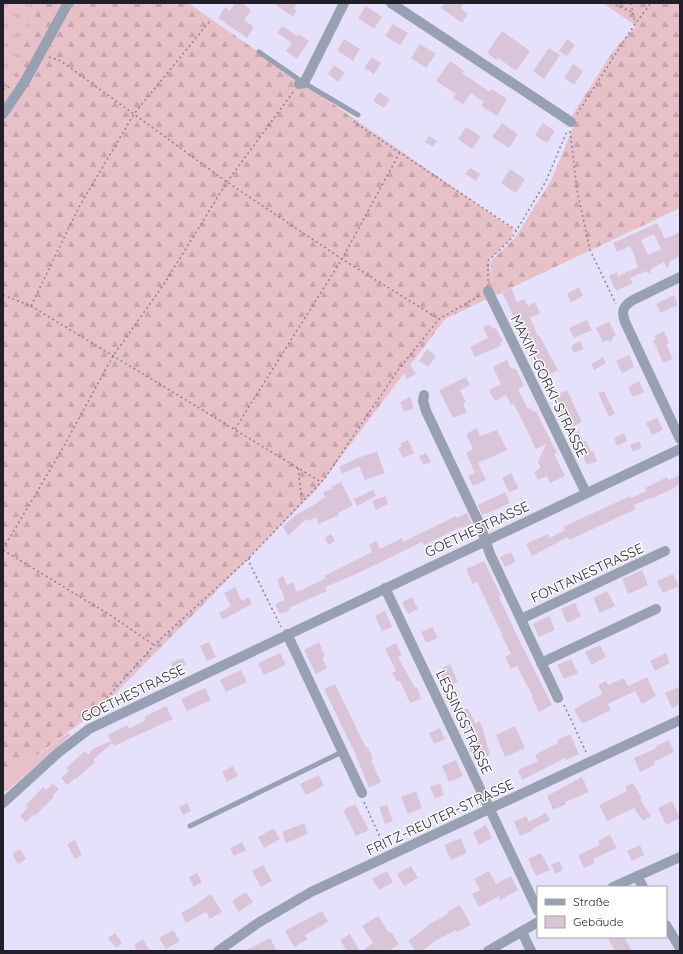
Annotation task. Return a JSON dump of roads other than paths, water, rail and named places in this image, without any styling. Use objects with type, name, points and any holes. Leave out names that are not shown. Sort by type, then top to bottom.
[{"type":"street","points":[[3,114],[24,83],[68,3]]},
{"type":"street","points":[[302,83],[344,3]]},
{"type":"street","points":[[391,3],[570,125]]},
{"type":"street","points":[[680,277],[628,303],[622,314],[680,439]]},
{"type":"street","name":"MAXIM-GORKI-STRASSE","points":[[488,291],[586,493]]},
{"type":"street","name":"FONTANESTRASSE","points":[[424,395],[423,401],[426,411],[480,525],[490,554],[558,698]]},
{"type":"street","name":"GOETHESTRASSE","points":[[4,798],[89,728],[680,449]]},
{"type":"street","name":"FONTANESTRASSE","points":[[521,619],[665,551]]},
{"type":"street","name":"LESSINGSTRASSE","points":[[384,588],[537,909]]},
{"type":"street","points":[[541,662],[656,609]]},
{"type":"street","points":[[287,634],[362,793]]},
{"type":"street","name":"FRITZ-REUTER-STRASSE","points":[[218,951],[258,923],[311,892],[680,720]]},
{"type":"street","points":[[615,886],[680,856]]},
{"type":"street","points":[[637,876],[642,886]]},
{"type":"street","points":[[488,951],[537,923]]},
{"type":"street","points":[[667,927],[680,948]]},
{"type":"street","points":[[522,932],[531,951]]},
{"type":"lane","points":[[259,52],[302,83],[358,115]]},
{"type":"lane","points":[[190,826],[342,752]]}]
